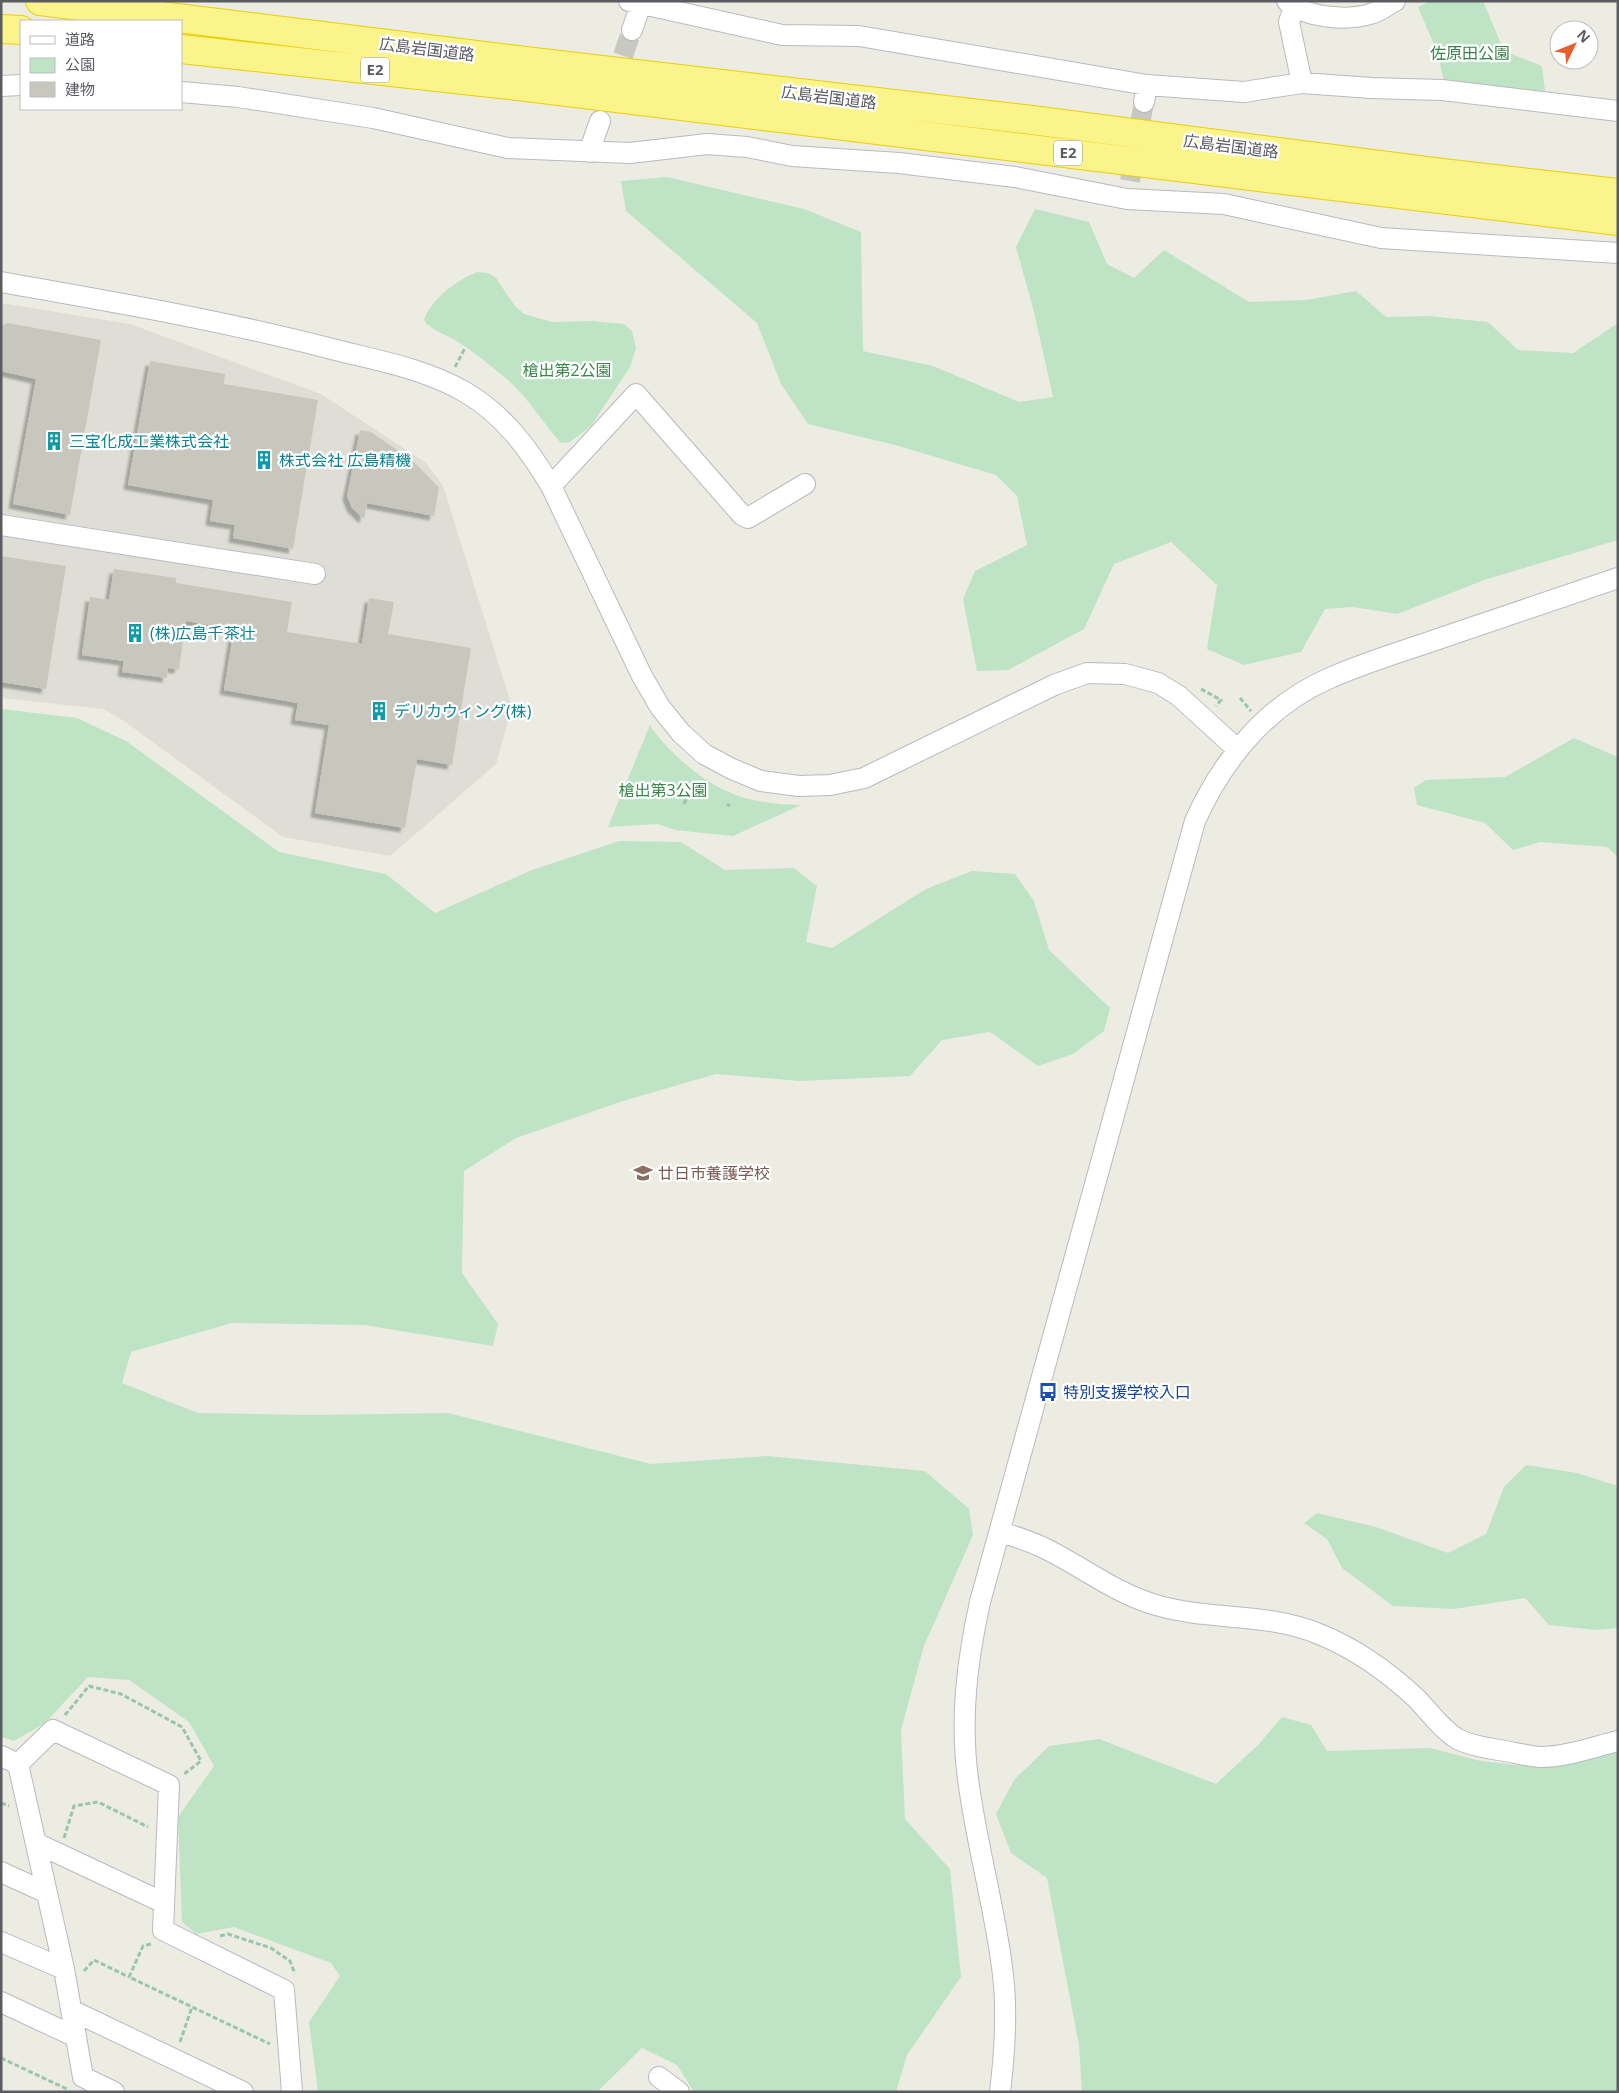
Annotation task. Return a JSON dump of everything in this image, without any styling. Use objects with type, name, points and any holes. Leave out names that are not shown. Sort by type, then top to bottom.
[{"type":"highway","name":"広島岩国道路","points":[[40,1],[1618,193]]},
{"type":"highway","points":[[1,29],[20,30]]},
{"type":"highway","points":[[1,47],[20,48]]},
{"type":"highway","name":"広島岩国道路","points":[[182,49],[518,86],[1618,221]]},
{"type":"street","points":[[1302,83],[1289,22],[1291,4],[1323,16],[1350,19],[1373,14],[1395,1]]},
{"type":"street","points":[[632,30],[638,2],[782,35],[859,36],[1068,73],[1146,93],[1244,92],[1302,83],[1371,88],[1442,90],[1618,111]]},
{"type":"street","points":[[1,86],[20,85]]},
{"type":"street","points":[[182,92],[238,97],[373,118],[508,148],[630,153],[707,144],[748,147],[792,156],[899,163],[1129,190],[1224,204],[1381,238],[1618,253]]},
{"type":"street","points":[[589,152],[600,121]]},
{"type":"street","points":[[1,282],[268,332],[431,375],[466,393],[497,415],[525,446],[551,486],[642,676],[660,707],[681,732],[704,754],[732,769],[761,781],[799,786],[830,785],[864,778],[1054,685],[1087,672],[1125,674],[1158,682],[1193,707],[1237,749]]},
{"type":"street","points":[[551,486],[636,394],[742,515],[748,518],[805,484]]},
{"type":"street","points":[[1,524],[314,574]]},
{"type":"street","points":[[1000,2092],[1005,2040],[1003,1968],[968,1778],[964,1707],[973,1637],[1188,845],[1206,798],[1218,776],[1237,749],[1261,724],[1286,703],[1329,678],[1618,578]]},
{"type":"street","points":[[1000,1532],[1042,1547],[1116,1590],[1158,1606],[1196,1614],[1266,1619],[1294,1624],[1321,1634],[1373,1663],[1416,1698],[1436,1721],[1457,1738],[1485,1748],[1541,1757],[1570,1753],[1618,1741]]},
{"type":"street","points":[[114,2092],[78,2087],[76,2037],[66,1979],[36,1843],[10,1760],[53,1730],[169,1785],[163,1930],[284,1990],[292,2092]]},
{"type":"street","points":[[36,1843],[164,1903]]},
{"type":"street","points":[[1,1872],[47,1893]]},
{"type":"street","points":[[1,1942],[66,1979]]},
{"type":"street","points":[[1,2002],[76,2037]]},
{"type":"street","points":[[71,2010],[243,2092]]},
{"type":"street","points":[[659,2077],[679,2092]]},
{"type":"path","points":[[455,366],[465,348]]},
{"type":"path","points":[[446,365],[460,373]]},
{"type":"path","points":[[1198,687],[1221,700]]},
{"type":"path","points":[[684,804],[688,793],[698,797]]},
{"type":"path","points":[[53,1730],[89,1686],[122,1694],[182,1727],[201,1761],[169,1785]]},
{"type":"path","points":[[59,1854],[74,1806],[98,1802],[167,1836]]},
{"type":"path","points":[[130,1977],[143,1946],[177,1937]]},
{"type":"path","points":[[66,1979],[94,1960],[289,2053]]},
{"type":"path","points":[[180,2044],[192,2007]]},
{"type":"path","points":[[1,2058],[78,2087]]},
{"type":"shaded area","points":[[1,303],[130,324],[321,394],[426,463],[443,486],[512,707],[496,764],[390,856],[283,837],[124,721],[103,709],[1,698]]},
{"type":"green space","name":"佐原田公園","points":[[1431,1],[1483,1],[1504,51],[1542,66],[1545,91],[1444,82],[1438,54],[1418,7]]},
{"type":"green space","points":[[667,177],[804,209],[861,232],[863,351],[933,366],[1019,402],[1053,397],[1034,312],[1016,247],[1035,209],[1089,222],[1107,264],[1134,278],[1164,250],[1249,302],[1306,300],[1356,291],[1386,317],[1429,316],[1488,322],[1518,350],[1573,353],[1618,323],[1618,540],[1487,579],[1397,614],[1353,607],[1325,609],[1301,652],[1244,665],[1207,649],[1217,585],[1171,542],[1114,564],[1084,629],[1008,670],[977,671],[963,599],[975,571],[1027,545],[1017,496],[996,475],[895,445],[808,424],[781,384],[757,323],[626,211],[621,181]]},
{"type":"green space","name":"槍出第2公園","points":[[477,272],[488,273],[496,278],[515,306],[524,314],[552,322],[592,321],[624,324],[632,331],[636,348],[630,367],[591,426],[570,442],[561,443],[523,395],[509,381],[474,353],[433,329],[424,320],[432,305],[446,291],[461,280]]},
{"type":"green space","points":[[1,709],[77,718],[126,741],[279,852],[386,874],[435,913],[532,870],[619,841],[681,842],[725,870],[794,868],[817,886],[806,942],[832,948],[926,889],[972,871],[1015,874],[1034,901],[1049,950],[1110,1008],[1104,1031],[1073,1054],[1038,1066],[990,1032],[942,1040],[910,1076],[800,1081],[716,1074],[623,1101],[516,1138],[464,1171],[462,1273],[498,1324],[493,1346],[364,1325],[232,1323],[131,1352],[122,1383],[198,1413],[312,1415],[448,1413],[651,1464],[767,1456],[925,1471],[969,1509],[973,1535],[924,1646],[901,1730],[905,1819],[950,1869],[961,1977],[907,2055],[896,2092],[694,2092],[677,2065],[642,2048],[597,2092],[318,2092],[309,2022],[340,1976],[331,1963],[234,1927],[196,1934],[182,1922],[178,1817],[214,1766],[189,1722],[129,1680],[88,1677],[45,1723],[14,1741],[1,1737]]},
{"type":"green space","name":"槍出第3公園","points":[[650,725],[676,756],[712,784],[744,798],[776,804],[801,805],[733,836],[675,830],[658,824],[608,827]]},
{"type":"green space","points":[[1574,738],[1618,757],[1618,857],[1607,847],[1540,842],[1513,850],[1485,823],[1417,805],[1414,788],[1426,780],[1505,777]]},
{"type":"green space","points":[[1526,1465],[1577,1473],[1618,1486],[1618,1628],[1596,1630],[1549,1625],[1525,1598],[1454,1609],[1393,1606],[1342,1568],[1327,1539],[1304,1523],[1317,1513],[1376,1527],[1448,1553],[1486,1534],[1504,1487]]},
{"type":"green space","points":[[1282,1717],[1311,1725],[1327,1751],[1430,1748],[1481,1761],[1544,1768],[1618,1748],[1618,2092],[1082,2092],[1079,2045],[1047,1878],[1011,1853],[996,1814],[1014,1780],[1049,1746],[1099,1739],[1216,1784],[1258,1745]]},
{"type":"building","name":"三宝化成工業株式会社","points":[[8,323],[101,340],[70,515],[13,504],[36,379],[1,371],[1,326]]},
{"type":"building","points":[[150,361],[225,374],[224,384],[318,400],[293,549],[233,538],[235,525],[210,521],[213,500],[128,485]]},
{"type":"building","points":[[360,430],[371,432],[413,461],[439,488],[434,516],[367,503],[364,519],[352,508],[347,496]]},
{"type":"building","points":[[1,556],[66,566],[46,689],[1,682]]},
{"type":"building","name":"デリカウィング(株)","points":[[114,569],[176,578],[176,583],[292,602],[287,632],[362,644],[369,598],[394,602],[388,634],[471,648],[452,765],[417,759],[405,828],[315,813],[329,725],[295,720],[298,703],[224,690],[234,629],[186,621],[179,669],[168,668],[167,678],[122,672],[124,661],[82,655],[90,597],[109,600]]},
{"type":"tunnel","points":[[613,84],[632,30]]},
{"type":"tunnel","points":[[1130,181],[1144,102]]},
{"type":"place","name":"三宝化成工業株式会社","points":[[54,441]]},
{"type":"place","name":"株式会社 広島精機","points":[[264,460]]},
{"type":"place","name":"(株)広島千茶壮","points":[[135,633]]},
{"type":"place","name":"デリカウィング(株)","points":[[379,711]]},
{"type":"place","name":"廿日市養護学校","points":[[643,1173]]},
{"type":"place","name":"特別支援学校入口","points":[[1048,1392]]}]
